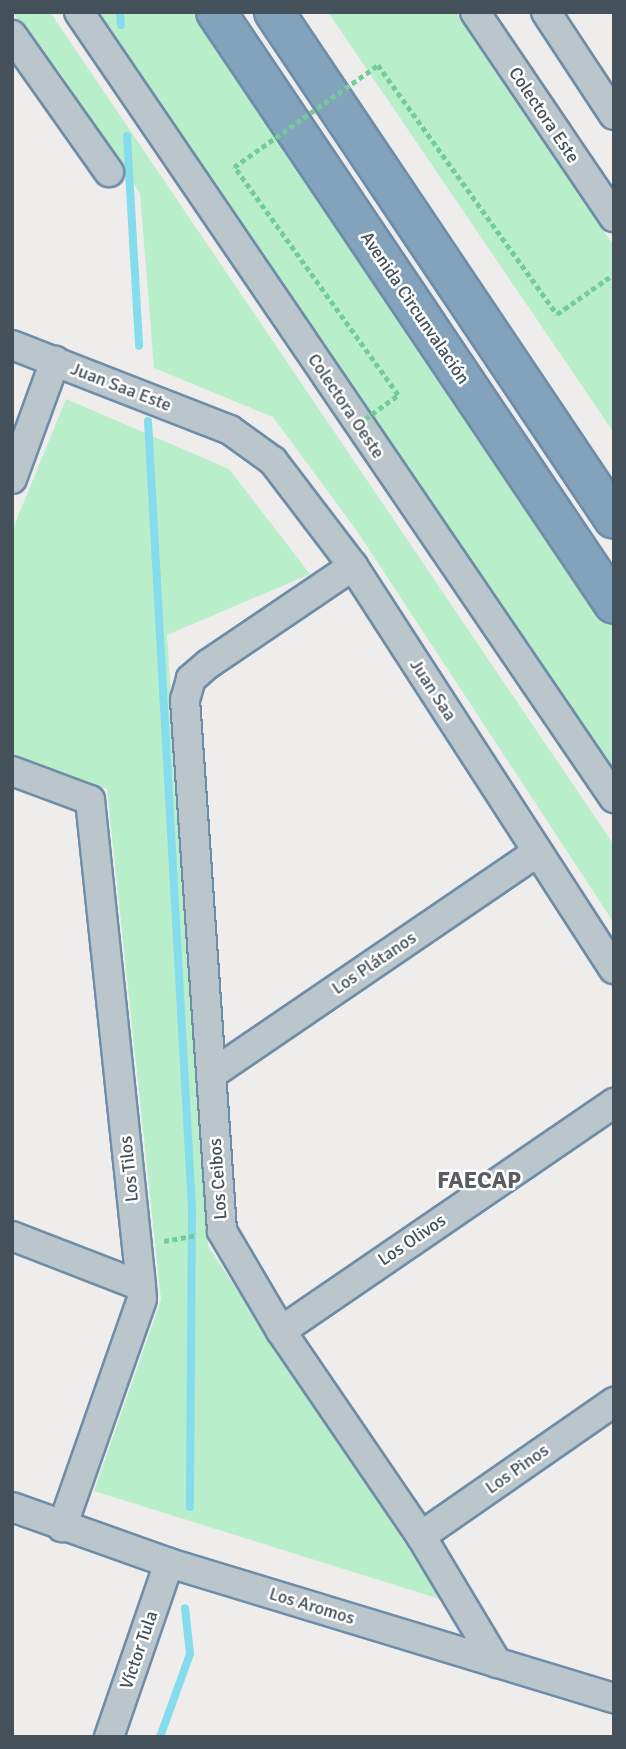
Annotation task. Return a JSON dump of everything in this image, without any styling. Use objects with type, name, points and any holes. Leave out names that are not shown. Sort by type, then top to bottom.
[{"type":"highway","name":"Avenida Circunvalación","points":[[216,12],[614,604]]},
{"type":"highway","points":[[274,12],[614,519]]},
{"type":"street","name":"Colectora Oeste","points":[[79,12],[614,798]]},
{"type":"street","name":"Colectora Este","points":[[475,12],[614,217]]},
{"type":"street","points":[[546,12],[614,116]]},
{"type":"street","points":[[12,34],[109,172]]},
{"type":"street","name":"Juan Saa Este","points":[[12,345],[230,430]]},
{"type":"street","points":[[12,479],[55,361]]},
{"type":"street","name":"Juan Saa","points":[[230,430],[273,461],[353,566],[614,969]]},
{"type":"street","name":"Los Ceibos","points":[[353,566],[208,664],[191,679],[185,700],[222,1231],[281,1331],[421,1536],[497,1662]]},
{"type":"street","name":"Los Tilos","points":[[12,771],[90,800],[142,1299],[62,1527]]},
{"type":"street","name":"Los Plátanos","points":[[212,1074],[537,852]]},
{"type":"street","name":"Los Olivos","points":[[281,1331],[614,1102]]},
{"type":"street","points":[[12,1236],[141,1286]]},
{"type":"street","name":"Los Pinos","points":[[421,1536],[614,1402]]},
{"type":"street","name":"Los Aromos","points":[[12,1507],[169,1563],[614,1698]]},
{"type":"street","name":"Víctor Tula","points":[[109,1737],[169,1563]]},
{"type":"path","points":[[358,424],[398,395],[234,167],[378,65],[557,314],[614,274]]},
{"type":"path","points":[[141,1286],[164,1241],[222,1231]]},
{"type":"green space","points":[[12,12],[50,12],[614,845],[614,923],[357,531],[273,417],[154,368],[140,193],[61,74]]},
{"type":"green space","points":[[95,12],[204,12],[614,622],[614,783]]},
{"type":"green space","points":[[328,12],[456,12],[614,246],[614,433]]},
{"type":"green space","points":[[66,399],[229,469],[310,574],[167,635],[208,1246],[443,1600],[94,1491],[161,1300],[107,789],[12,756],[12,531]]},
{"type":"waterway","points":[[120,12],[121,25]]},
{"type":"waterway","points":[[127,136],[139,346]]},
{"type":"waterway","points":[[148,421],[192,1208],[190,1507]]},
{"type":"waterway","points":[[160,1737],[190,1654],[185,1608]]},
{"type":"district","name":"FAECAP","points":[[479,1181]]}]
